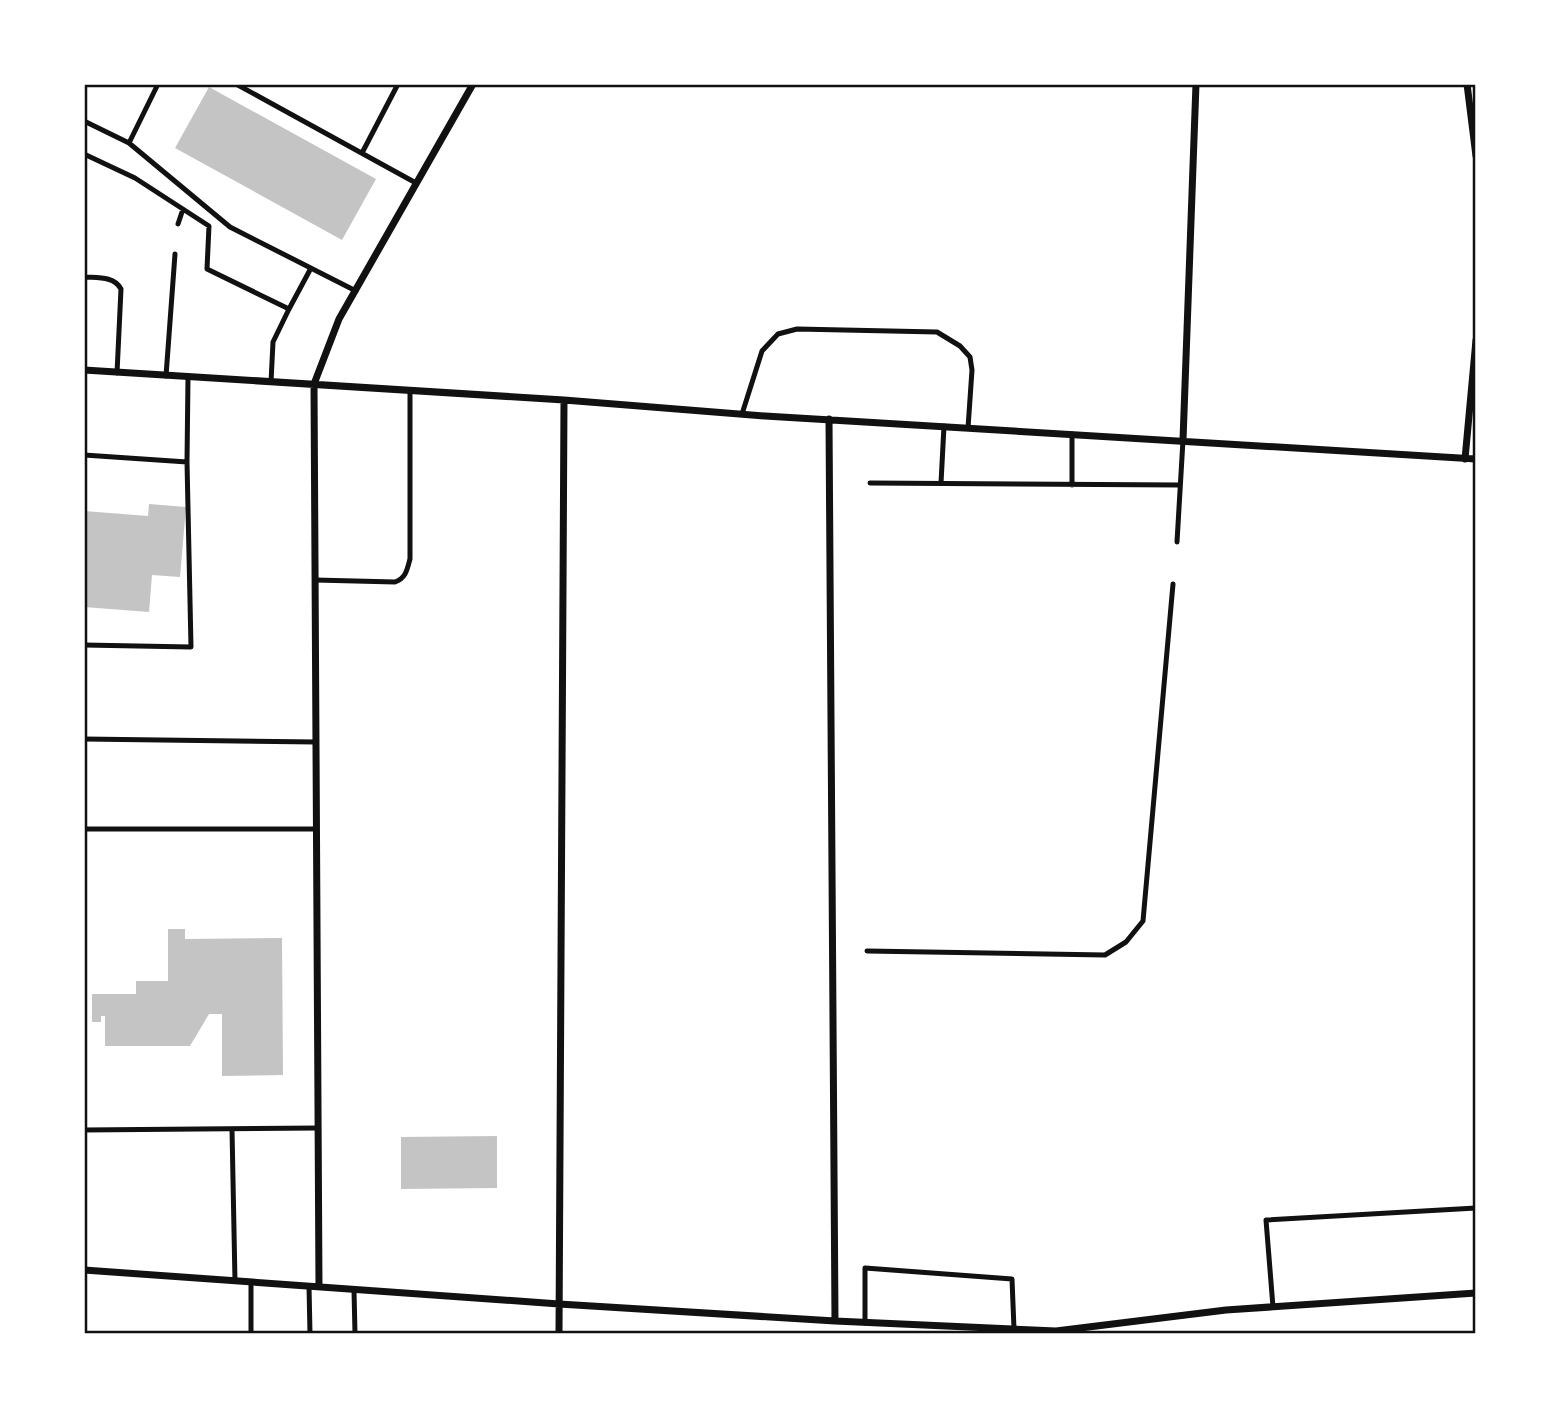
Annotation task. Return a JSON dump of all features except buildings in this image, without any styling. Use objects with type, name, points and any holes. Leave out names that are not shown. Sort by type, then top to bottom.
[{"type":"street","points":[[319,1287],[314,384],[339,319],[473,84]]},
{"type":"street","points":[[1183,440],[1196,84]]},
{"type":"street","points":[[1467,84],[1476,156]]},
{"type":"street","points":[[1465,459],[1476,340]]},
{"type":"street","points":[[84,370],[1476,459]]},
{"type":"street","points":[[559,1334],[564,400]]},
{"type":"street","points":[[829,419],[835,1321]]},
{"type":"street","points":[[84,1270],[559,1304],[865,1323],[1056,1331],[1226,1310],[1476,1293]]},
{"type":"lane","points":[[129,143],[158,84]]},
{"type":"lane","points":[[236,84],[416,183]]},
{"type":"lane","points":[[362,153],[398,84]]},
{"type":"lane","points":[[84,121],[129,143],[230,227],[356,291]]},
{"type":"lane","points":[[84,154],[135,178],[209,226],[207,269],[289,309]]},
{"type":"lane","points":[[178,224],[183,209]]},
{"type":"lane","points":[[166,376],[176,254]]},
{"type":"lane","points":[[271,382],[273,342],[311,268]]},
{"type":"lane","points":[[84,277],[109,279],[117,282],[121,289],[117,373]]},
{"type":"lane","points":[[742,414],[762,351],[778,334],[797,329],[937,332],[960,346],[970,357],[972,370],[968,428]]},
{"type":"lane","points":[[84,645],[191,647],[188,377]]},
{"type":"lane","points":[[315,580],[395,582],[402,579],[407,571],[410,559],[410,390]]},
{"type":"lane","points":[[941,483],[944,426]]},
{"type":"lane","points":[[1072,434],[1072,485]]},
{"type":"lane","points":[[1177,542],[1183,440]]},
{"type":"lane","points":[[84,455],[187,462]]},
{"type":"lane","points":[[870,483],[1180,485]]},
{"type":"lane","points":[[867,951],[1105,955],[1126,942],[1143,921],[1173,584]]},
{"type":"lane","points":[[84,739],[316,742]]},
{"type":"lane","points":[[84,829],[316,829]]},
{"type":"lane","points":[[84,1129],[318,1128]]},
{"type":"lane","points":[[232,1129],[235,1281]]},
{"type":"lane","points":[[1273,1307],[1266,1220],[1476,1208]]},
{"type":"lane","points":[[865,1323],[865,1268],[1012,1279],[1014,1329]]},
{"type":"lane","points":[[251,1282],[251,1334]]},
{"type":"lane","points":[[309,1286],[310,1334]]},
{"type":"lane","points":[[354,1290],[355,1334]]}]
